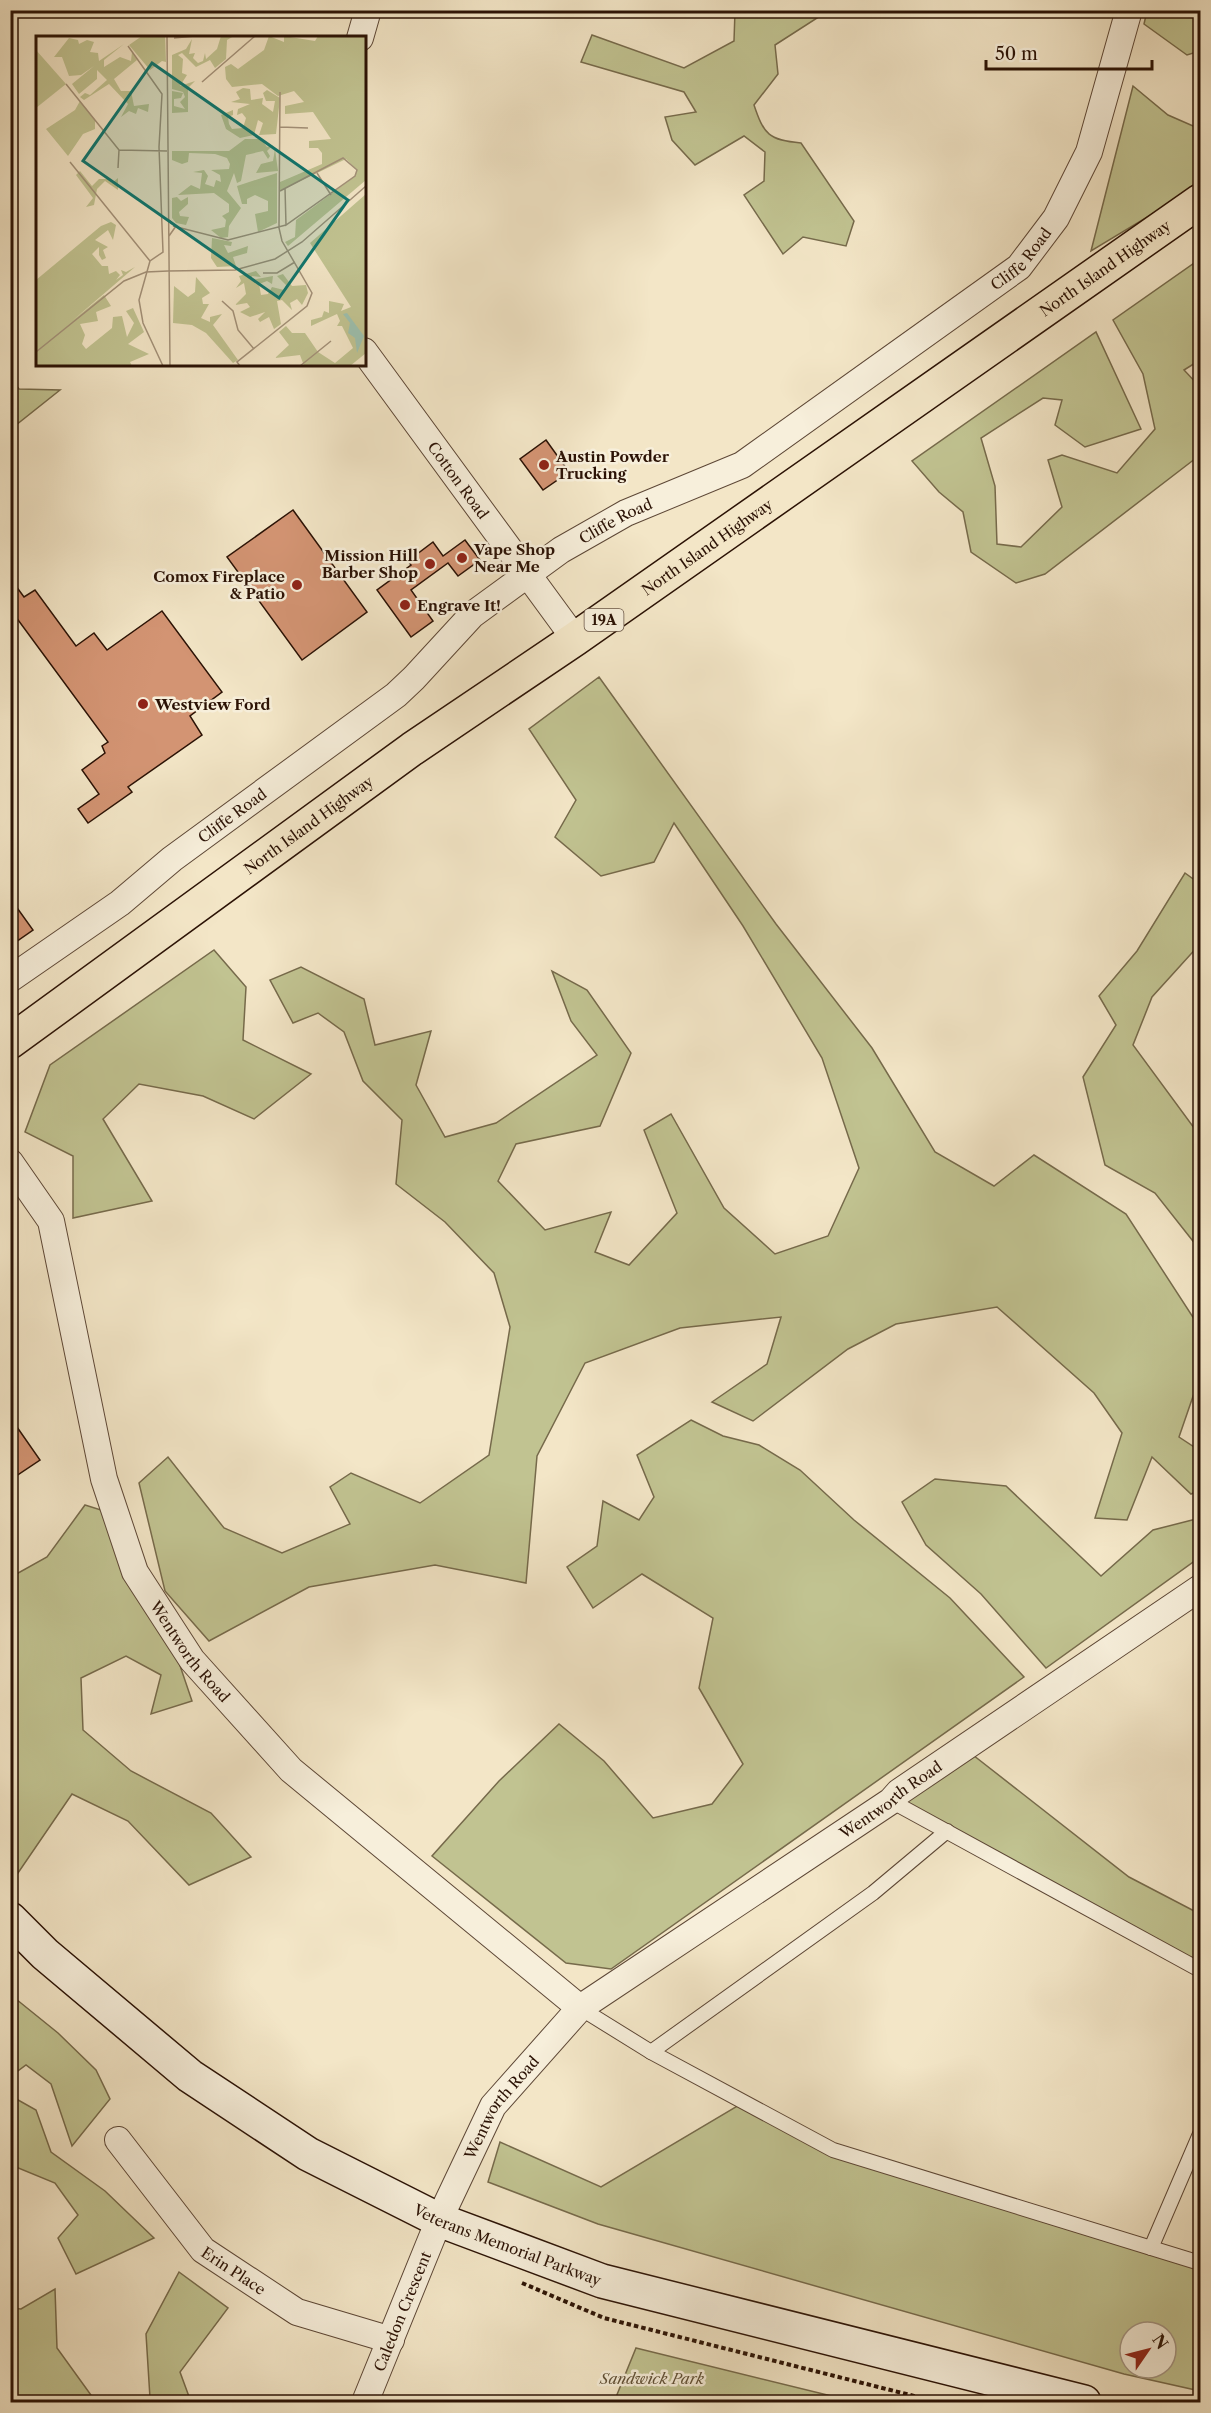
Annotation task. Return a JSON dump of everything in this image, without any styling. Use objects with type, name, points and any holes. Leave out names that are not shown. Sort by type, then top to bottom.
[{"type":"main road","name":"North Island Highway","points":[[13,1045],[412,749],[575,639],[1200,201]]},
{"type":"main road","name":"Veterans Memorial Parkway","points":[[10,1919],[45,1954],[190,2076],[308,2154],[439,2220],[602,2281],[1084,2403]]},
{"type":"street","points":[[361,36],[368,10]]},
{"type":"street","name":"Cliffe Road","points":[[10,979],[120,903],[172,859],[396,695],[472,615],[561,550],[626,513],[742,465],[1018,267],[1056,218],[1089,152],[1129,10]]},
{"type":"street","name":"Cotton Road","points":[[366,354],[575,639]]},
{"type":"street","name":"Wentworth Road","points":[[10,1162],[51,1221],[104,1479],[135,1572],[192,1660],[291,1770],[580,2008]]},
{"type":"street","name":"Wentworth Road","points":[[439,2220],[493,2106],[580,2008],[891,1800],[899,1792],[1200,1588]]},
{"type":"street","name":"Erin Place","points":[[118,2140],[203,2250],[297,2312],[391,2340]]},
{"type":"street","name":"Caledon Crescent","points":[[365,2403],[439,2220]]},
{"type":"lane","points":[[891,1800],[1200,1970]]},
{"type":"lane","points":[[651,2052],[864,1900],[947,1831]]},
{"type":"lane","points":[[580,2008],[651,2052],[833,2150],[1200,2263]]},
{"type":"lane","points":[[1151,2248],[1200,2134]]},
{"type":"path","points":[[517,2281],[604,2318],[938,2403]]},
{"type":"green space","points":[[735,11],[828,11],[775,45],[778,74],[754,105],[761,123],[769,134],[782,140],[801,143],[854,221],[846,246],[803,237],[783,254],[744,195],[764,181],[765,152],[744,136],[695,165],[672,140],[665,117],[696,112],[684,92],[581,62],[592,35],[684,68],[734,41]]},
{"type":"green space","points":[[1147,11],[1200,11],[1200,51],[1187,55],[1144,24]]},
{"type":"green space","points":[[1133,86],[1168,115],[1200,129],[1200,181],[1184,195],[1091,251]]},
{"type":"green space","points":[[1200,259],[1200,360],[1184,370],[1200,387],[1200,455],[1045,574],[1016,583],[971,552],[963,512],[939,492],[912,461],[1096,332],[1141,429],[1085,447],[1055,425],[1062,400],[1043,398],[981,438],[995,486],[997,544],[1021,547],[1062,507],[1048,460],[1062,455],[1117,473],[1155,429],[1143,374],[1113,320]]},
{"type":"green space","points":[[10,377],[19,389],[60,390],[16,425],[11,420]]},
{"type":"green space","points":[[599,677],[776,924],[872,1048],[935,1152],[994,1186],[1034,1155],[1126,1214],[1200,1328],[1200,1376],[1179,1437],[1200,1451],[1200,1490],[1191,1494],[1152,1457],[1127,1520],[1095,1518],[1122,1433],[1094,1393],[997,1307],[896,1324],[848,1349],[753,1421],[712,1402],[767,1364],[781,1317],[680,1328],[585,1363],[537,1456],[526,1583],[435,1565],[309,1587],[209,1641],[165,1591],[139,1483],[168,1457],[224,1528],[282,1553],[350,1524],[330,1487],[351,1473],[420,1503],[489,1455],[510,1327],[494,1273],[445,1222],[396,1184],[402,1120],[363,1081],[344,1032],[318,1013],[293,1023],[270,980],[301,967],[364,999],[375,1045],[431,1031],[416,1085],[445,1137],[496,1123],[597,1055],[571,1021],[552,971],[587,990],[631,1053],[600,1126],[516,1144],[498,1181],[545,1230],[611,1212],[595,1252],[629,1265],[677,1213],[644,1130],[671,1114],[724,1208],[775,1254],[828,1236],[859,1168],[822,1058],[743,926],[674,823],[654,862],[601,876],[555,837],[576,800],[529,729]]},
{"type":"green space","points":[[1185,873],[1200,884],[1200,944],[1152,997],[1133,1045],[1200,1136],[1200,1250],[1155,1193],[1105,1165],[1083,1077],[1116,1025],[1099,996],[1137,951]]},
{"type":"green space","points":[[214,950],[246,987],[243,1040],[311,1074],[254,1119],[203,1096],[139,1084],[103,1119],[152,1201],[73,1218],[73,1156],[25,1132],[50,1065]]},
{"type":"green space","points":[[691,1420],[723,1436],[759,1445],[800,1470],[854,1520],[950,1598],[1024,1677],[611,1969],[566,1963],[432,1856],[499,1781],[559,1724],[604,1761],[653,1818],[712,1804],[743,1764],[699,1688],[713,1618],[642,1574],[593,1608],[567,1567],[597,1546],[603,1501],[639,1520],[654,1497],[637,1455]]},
{"type":"green space","points":[[935,1479],[1006,1486],[1101,1576],[1153,1530],[1200,1518],[1200,1557],[1046,1668],[981,1594],[926,1545],[902,1502]]},
{"type":"green space","points":[[85,1505],[114,1514],[172,1642],[192,1701],[151,1714],[161,1675],[126,1656],[81,1678],[83,1730],[131,1771],[211,1813],[251,1857],[189,1885],[128,1821],[72,1794],[18,1873],[11,1864],[11,1577],[47,1557]]},
{"type":"green space","points":[[964,1748],[1129,1877],[1200,1914],[1200,1970],[891,1801]]},
{"type":"green space","points":[[11,1995],[58,2033],[96,2070],[110,2099],[72,2146],[51,2084],[26,2065],[11,2076]]},
{"type":"green space","points":[[11,2096],[36,2110],[51,2152],[105,2191],[154,2238],[76,2274],[58,2238],[78,2215],[55,2183],[11,2165]]},
{"type":"green space","points":[[744,2102],[833,2150],[1200,2263],[1200,2391],[1151,2380],[1178,2380],[1178,2320],[1118,2320],[1118,2372],[598,2224],[488,2182],[500,2142],[601,2187]]},
{"type":"green space","points":[[179,2272],[228,2308],[180,2372],[191,2402],[127,2402],[150,2398],[146,2334]]},
{"type":"green space","points":[[55,2289],[57,2348],[96,2402],[11,2402],[11,2308],[21,2309]]},
{"type":"green space","name":"Sandwick Park","points":[[636,2348],[856,2402],[614,2402]]},
{"type":"building","name":"Austin Powder Trucking","points":[[546,440],[569,472],[543,490],[520,459]]},
{"type":"building","name":"Comox Fireplace & Patio","points":[[293,510],[367,612],[302,660],[227,557]]},
{"type":"building","points":[[465,540],[480,560],[458,576],[448,563],[411,590],[433,621],[411,637],[377,590],[411,565],[408,561],[433,542],[443,556]]},
{"type":"building","name":"Westview Ford","points":[[10,578],[24,597],[35,590],[76,646],[94,633],[107,650],[162,611],[222,692],[190,716],[202,735],[128,787],[132,792],[88,823],[78,809],[99,794],[82,770],[105,753],[102,746],[108,742],[10,609]]},
{"type":"building","points":[[10,898],[33,930],[10,946]]},
{"type":"building","points":[[10,1417],[40,1460],[10,1480]]},
{"type":"place","name":"Austin Powder Trucking","points":[[544,465]]},
{"type":"place","name":"Vape Shop Near Me","points":[[462,558]]},
{"type":"place","name":"Mission Hill Barber Shop","points":[[430,564]]},
{"type":"place","name":"Comox Fireplace & Patio","points":[[297,585]]},
{"type":"place","name":"Engrave It!","points":[[405,605]]},
{"type":"place","name":"Westview Ford","points":[[143,704]]}]
